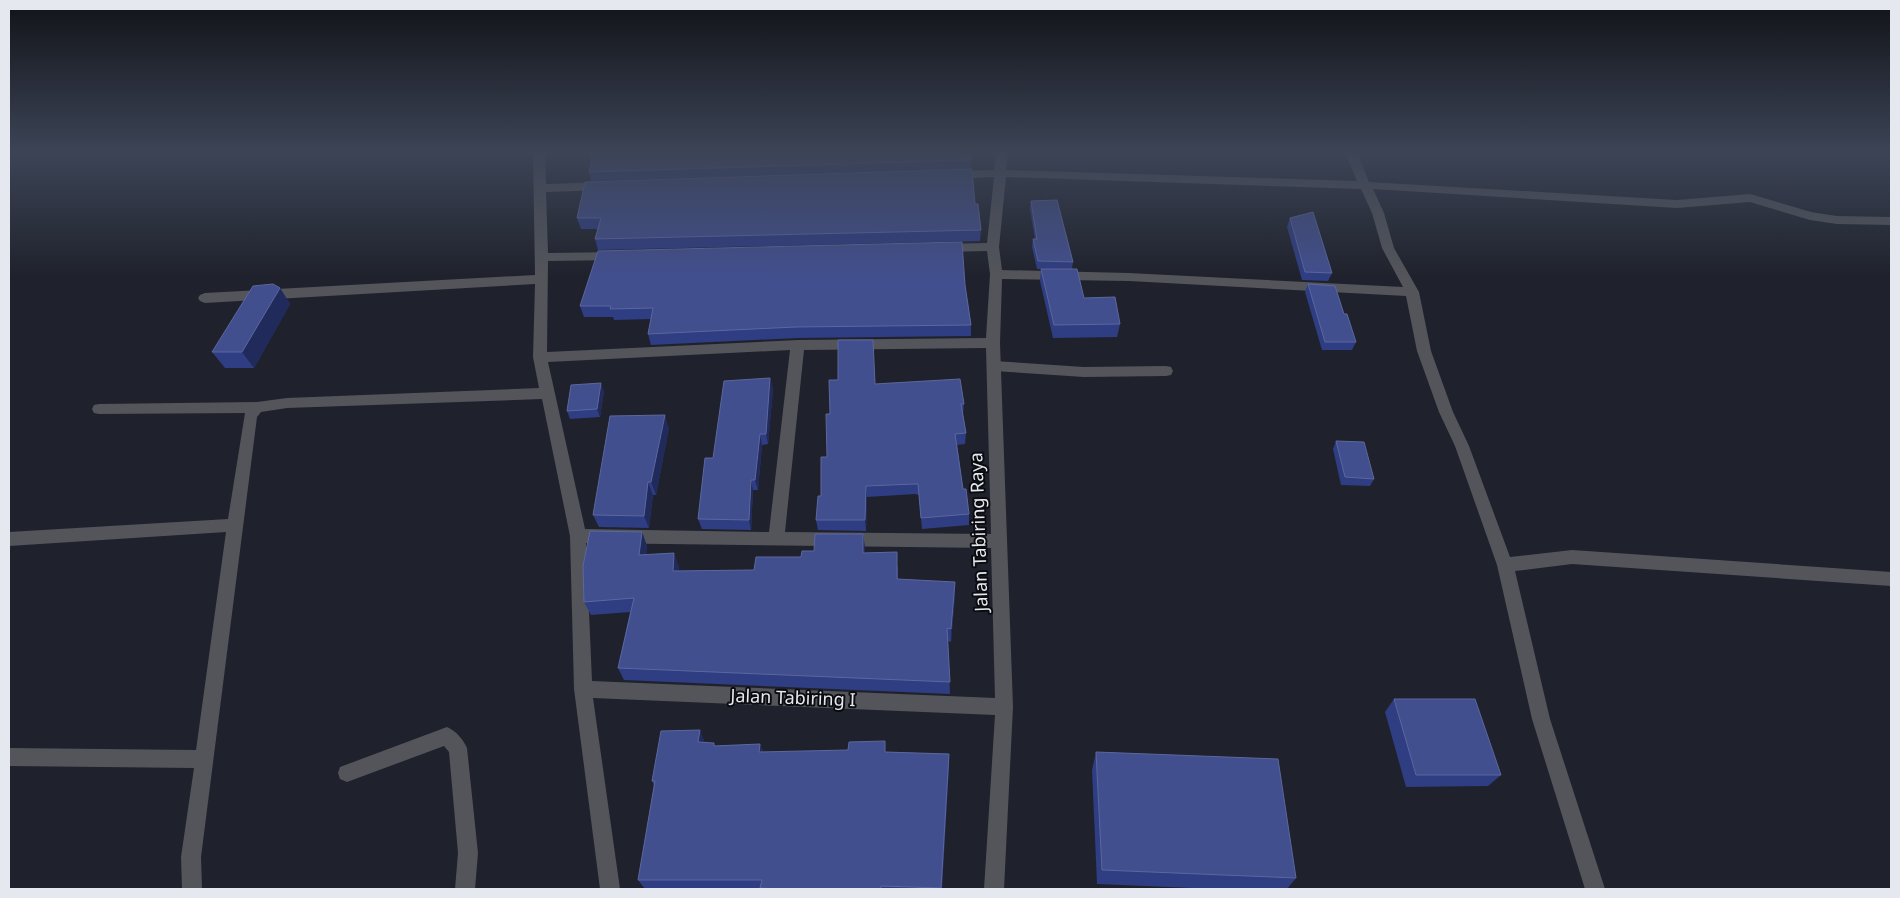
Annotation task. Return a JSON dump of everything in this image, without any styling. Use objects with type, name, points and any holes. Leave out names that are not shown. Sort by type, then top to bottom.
[{"type":"street","points":[[540,194],[542,279],[540,357],[546,393],[578,536],[583,689],[610,889]]},
{"type":"street","name":"Jalan Tabiring Raya","points":[[994,889],[1004,707],[993,344],[996,274],[994,247],[999,194]]},
{"type":"street","points":[[1369,194],[1378,213],[1388,248],[1412,292],[1424,351],[1446,412],[1462,446],[1505,565],[1541,719],[1596,889]]},
{"type":"street","points":[[1520,194],[1677,204],[1750,198],[1810,216],[1837,220],[1891,221]]},
{"type":"street","points":[[925,248],[994,247]]},
{"type":"street","points":[[541,257],[630,255]]},
{"type":"street","points":[[996,274],[1129,277],[1412,292]]},
{"type":"street","points":[[205,298],[542,279]]},
{"type":"street","points":[[540,357],[798,345],[993,344]]},
{"type":"street","points":[[776,538],[798,345]]},
{"type":"street","points":[[994,366],[1093,372],[1166,371]]},
{"type":"street","points":[[100,409],[257,407],[280,403],[328,400],[546,393]]},
{"type":"street","points":[[192,889],[191,857],[234,525],[250,416],[257,407]]},
{"type":"street","points":[[9,539],[234,525]]},
{"type":"street","points":[[578,536],[999,540]]},
{"type":"street","points":[[1505,565],[1572,557],[1891,579]]},
{"type":"street","name":"Jalan Tabiring I","points":[[583,689],[1004,707]]},
{"type":"street","points":[[347,773],[447,736],[458,748],[468,853],[465,889]]},
{"type":"street","points":[[9,757],[204,759]]},
{"type":"building","points":[[582,194],[974,194],[975,204],[978,204],[981,230],[595,239],[601,218],[577,218]]},
{"type":"building","points":[[1057,200],[1073,262],[1038,261],[1033,239],[1037,239],[1031,201]]},
{"type":"building","points":[[1313,212],[1332,273],[1305,272],[1290,218]]},
{"type":"building","points":[[962,242],[965,285],[971,325],[796,327],[648,334],[653,308],[610,309],[611,306],[580,306],[598,251]]},
{"type":"building","points":[[1041,269],[1077,269],[1084,298],[1115,297],[1120,324],[1054,325]]},
{"type":"building","points":[[273,284],[280,288],[242,352],[212,352],[253,286]]},
{"type":"building","points":[[1308,284],[1335,286],[1356,342],[1325,342]]},
{"type":"building","points":[[838,340],[873,340],[875,384],[960,379],[964,404],[961,404],[966,433],[955,434],[963,489],[966,489],[969,514],[921,518],[918,484],[915,484],[866,486],[865,520],[816,520],[818,496],[821,496],[821,457],[827,457],[826,414],[830,414],[829,380],[838,380]]},
{"type":"building","points":[[770,378],[766,434],[760,434],[755,480],[751,480],[749,520],[698,519],[705,458],[713,458],[724,381]]},
{"type":"building","points":[[601,383],[597,409],[567,411],[571,385]]},
{"type":"building","points":[[665,415],[651,482],[648,482],[644,516],[593,515],[610,416]]},
{"type":"building","points":[[1336,441],[1364,442],[1374,479],[1345,477]]},
{"type":"building","points":[[590,531],[642,532],[639,555],[674,553],[673,571],[754,570],[756,557],[801,557],[802,551],[814,551],[815,534],[863,534],[863,553],[897,552],[897,579],[955,582],[951,629],[947,628],[950,682],[618,668],[634,598],[584,602],[583,566]]},
{"type":"building","points":[[1394,699],[1475,699],[1501,775],[1416,775]]},
{"type":"building","points":[[700,730],[698,742],[714,743],[714,746],[760,744],[759,752],[848,750],[849,742],[885,741],[885,752],[949,754],[941,888],[881,886],[881,889],[781,889],[760,888],[762,880],[638,880],[655,781],[652,781],[661,731]]},
{"type":"building","points":[[1096,752],[1278,759],[1296,878],[1102,870]]}]
